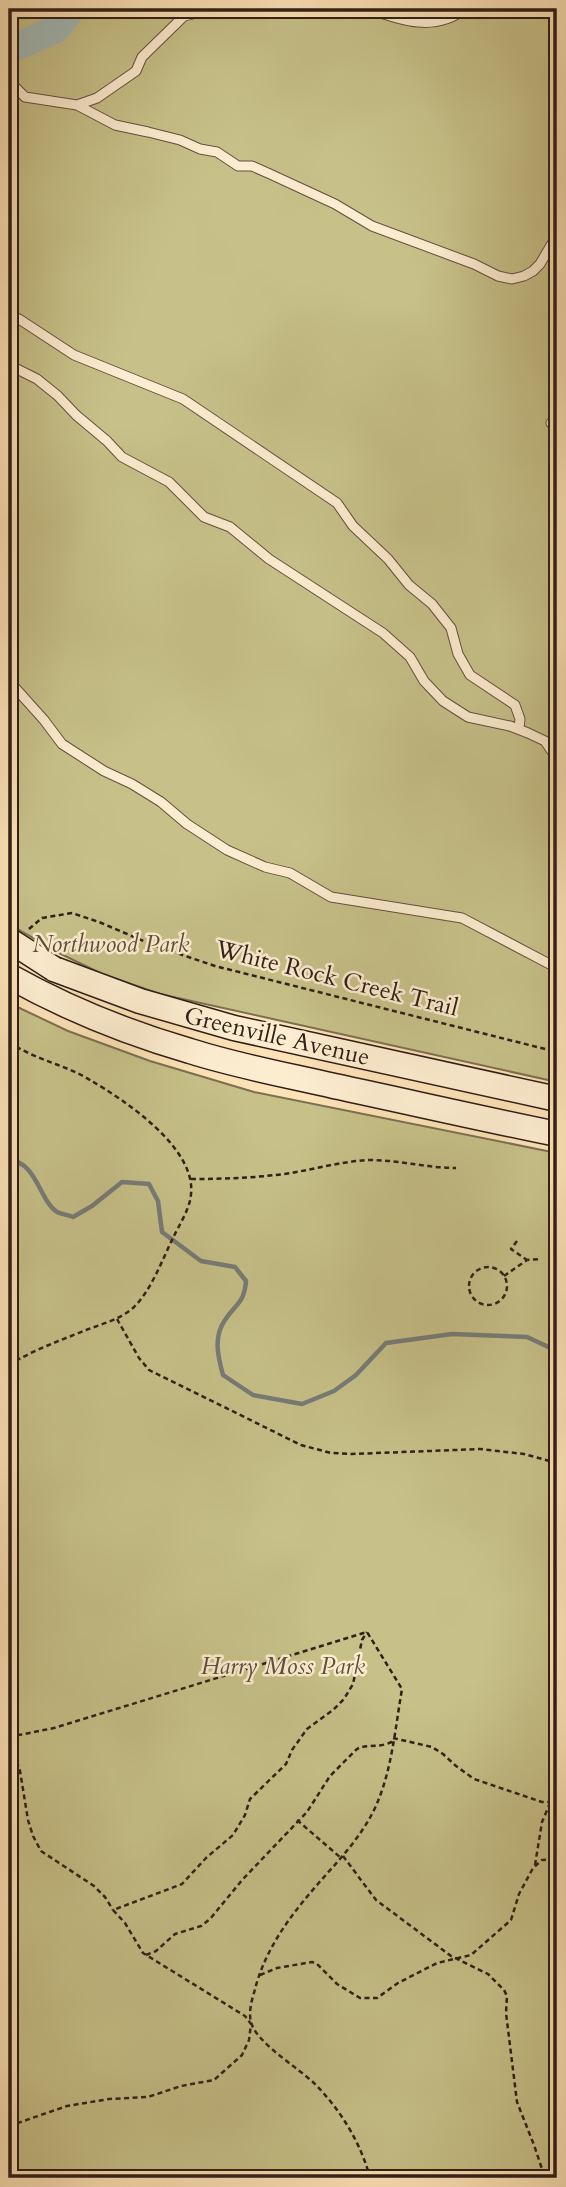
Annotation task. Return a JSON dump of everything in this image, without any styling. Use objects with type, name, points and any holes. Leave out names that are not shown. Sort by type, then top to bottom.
[{"type":"main road","name":"Greenville Avenue","points":[[19,935],[54,969],[186,1016],[557,1099]]},
{"type":"main road","name":"Greenville Avenue","points":[[9,976],[40,993],[142,1035],[189,1051],[557,1134]]},
{"type":"main road","points":[[465,1115],[474,1081]]},
{"type":"lane","points":[[77,105],[97,98],[136,71],[142,57],[184,16],[205,11],[252,9]]},
{"type":"lane","points":[[266,9],[284,9]]},
{"type":"lane","points":[[370,9],[417,23],[441,20],[465,9]]},
{"type":"lane","points":[[11,84],[24,97],[77,105],[115,125],[217,152],[238,166],[252,166],[335,204],[372,226],[474,264],[498,276],[512,279],[533,271],[557,235]]},
{"type":"lane","points":[[9,316],[19,319],[75,355],[183,399],[337,503],[353,526],[388,559],[409,585],[432,604],[451,628],[458,654],[470,675],[514,705],[520,719],[519,729]]},
{"type":"lane","points":[[9,365],[37,379],[122,457],[169,482],[204,517],[230,527],[269,559],[383,633],[410,657],[424,681],[443,701],[467,717],[510,726],[545,741],[557,759]]},
{"type":"lane","points":[[9,681],[44,720],[61,744],[161,802],[187,824],[227,850],[265,867],[290,873],[331,897],[461,918],[557,968]]},
{"type":"path","name":"White Rock Creek Trail","points":[[19,935],[43,918],[72,913],[215,966],[557,1052]]},
{"type":"path","points":[[9,1042],[25,1053],[89,1079],[153,1124],[184,1161],[191,1179],[191,1196],[186,1212],[147,1289],[133,1308],[117,1319],[30,1352],[9,1365]]},
{"type":"path","points":[[191,1179],[264,1176],[369,1160],[456,1168]]},
{"type":"path","points":[[517,1241],[512,1249],[527,1260]]},
{"type":"path","points":[[505,1276],[527,1260],[541,1259]]},
{"type":"path","points":[[492,1267],[505,1276],[506,1292],[502,1299],[487,1305],[473,1298],[469,1283],[477,1270],[492,1267]]},
{"type":"path","points":[[117,1319],[149,1370],[301,1445],[331,1453],[352,1454],[501,1450],[557,1463]]},
{"type":"path","points":[[367,1632],[54,1728],[9,1737],[20,1771],[28,1820],[41,1851],[94,1886],[105,1897],[125,1923],[143,1954],[237,2010],[261,2037],[313,2083],[352,2134],[363,2154],[370,2178]]},
{"type":"path","points":[[9,2126],[67,2106],[148,2096],[214,2080],[242,2055],[249,2040],[251,2004],[264,1959],[289,1919],[367,1825],[388,1772],[402,1689],[367,1632]]},
{"type":"path","points":[[113,1910],[181,1884],[233,1835],[245,1815],[250,1799],[286,1764],[307,1729],[344,1699],[353,1684],[362,1640],[367,1632]]},
{"type":"path","points":[[393,1739],[438,1750],[474,1779],[542,1802],[557,1797]]},
{"type":"path","points":[[146,1955],[156,1951],[175,1934],[207,1923],[317,1798],[330,1776],[357,1749],[362,1746],[385,1745],[393,1739]]},
{"type":"path","points":[[535,1866],[542,1822],[551,1801]]},
{"type":"path","points":[[297,1821],[342,1857],[376,1900],[409,1927],[456,1959],[488,1974],[500,1984],[507,1996],[506,2013],[517,2102],[545,2178]]},
{"type":"path","points":[[259,1976],[277,1968],[312,1962],[337,1984],[360,1998],[372,2000],[436,1963],[471,1955],[511,1920],[519,1894],[535,1866],[542,1860],[557,1859]]},
{"type":"green space","name":"Northwood Park","points":[[9,9],[557,9],[557,1082],[160,994],[102,974],[9,924]]},
{"type":"green space","name":"Harry Moss Park","points":[[9,1003],[68,1031],[150,1061],[254,1092],[557,1153],[557,2178],[9,2178]]},
{"type":"waterway","points":[[9,50],[56,29],[72,9]]},
{"type":"waterway","points":[[9,1160],[26,1167],[57,1212],[73,1217],[122,1182],[149,1184],[158,1201],[162,1232],[201,1261],[235,1267],[246,1281],[241,1299],[221,1327],[218,1347],[223,1375],[253,1395],[302,1404],[334,1391],[356,1375],[386,1343],[452,1334],[527,1337],[557,1351]]}]
